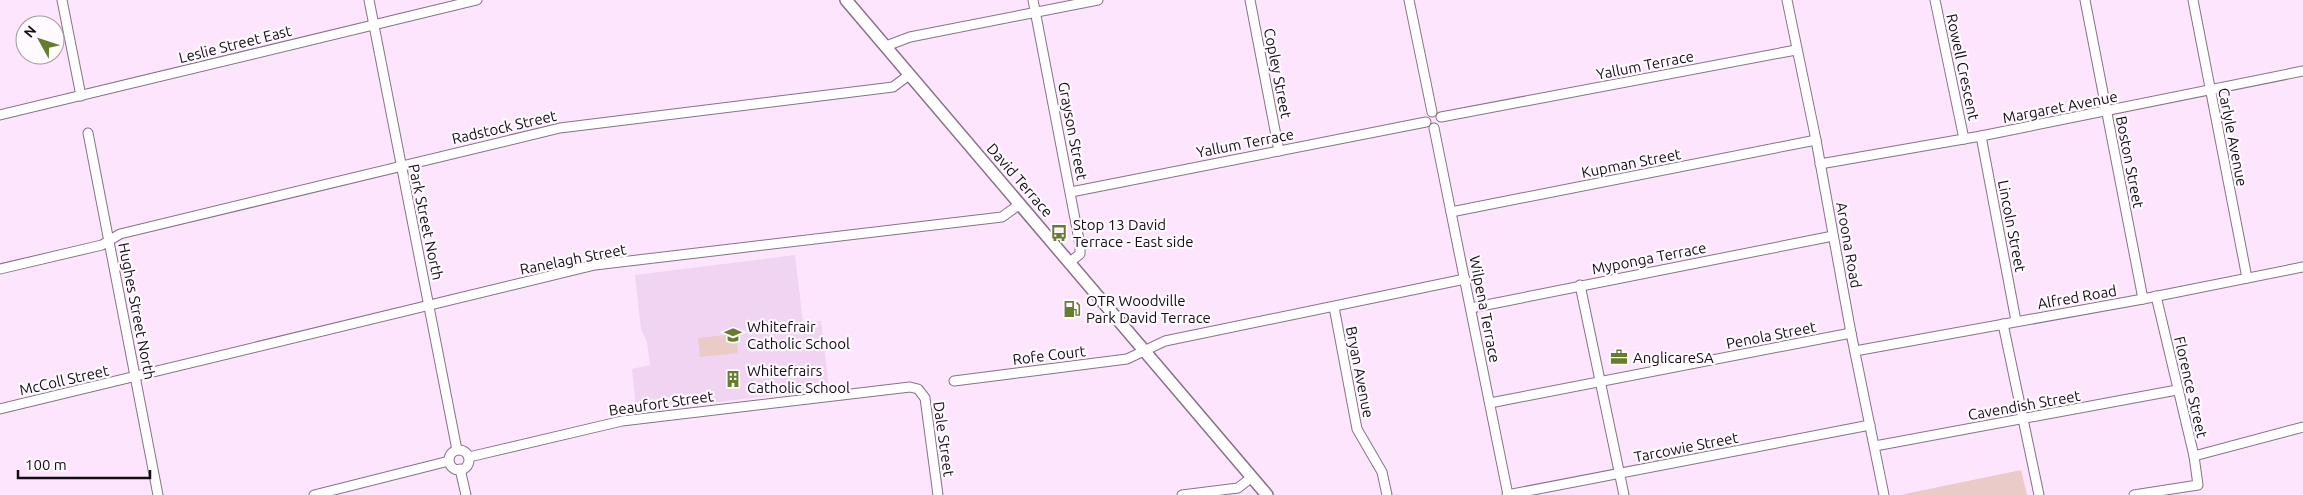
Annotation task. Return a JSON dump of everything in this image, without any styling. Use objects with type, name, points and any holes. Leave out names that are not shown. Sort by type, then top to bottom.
[{"type":"main road","name":"David Terrace","points":[[846,0],[1267,495]]},
{"type":"street","points":[[62,0],[81,96]]},
{"type":"street","name":"Park Street North","points":[[369,0],[457,450]]},
{"type":"street","name":"Leslie Street East","points":[[0,115],[477,0]]},
{"type":"street","name":"Grayson Street","points":[[1033,0],[1081,250],[1080,254],[1070,262]]},
{"type":"street","points":[[886,46],[910,37],[1098,0]]},
{"type":"street","name":"Copley Street","points":[[1250,0],[1279,150]]},
{"type":"street","points":[[1408,0],[1432,112]]},
{"type":"street","name":"Aroona Road","points":[[1786,0],[1816,140],[1851,333],[1884,495]]},
{"type":"street","name":"Rowell Crescent","points":[[1935,0],[1964,139]]},
{"type":"street","name":"Boston Street","points":[[2086,0],[2143,299]]},
{"type":"street","name":"Carlyle Avenue","points":[[2193,0],[2247,278]]},
{"type":"street","name":"Yallum Terrace","points":[[1441,118],[1796,50]]},
{"type":"street","name":"Margaret Avenue","points":[[1820,164],[1981,136],[2303,72]]},
{"type":"street","name":"Radstock Street","points":[[109,240],[120,234],[560,128],[893,87],[909,75]]},
{"type":"street","points":[[1432,112],[1437,113],[1441,118],[1440,124],[1434,128],[1426,122],[1428,115],[1432,112]]},
{"type":"street","name":"Yallum Terrace","points":[[1071,192],[1426,122]]},
{"type":"street","name":"Wilpena Terrace","points":[[1434,128],[1508,495]]},
{"type":"street","name":"Hughes Street North","points":[[88,133],[158,495]]},
{"type":"street","name":"Lincoln Street","points":[[1981,136],[2016,321]]},
{"type":"street","name":"Kupman Street","points":[[1451,212],[1816,140]]},
{"type":"street","name":"Ranelagh Street","points":[[135,377],[595,265],[1002,217],[1020,204]]},
{"type":"street","name":"Myponga Terrace","points":[[1471,308],[1833,236]]},
{"type":"street","points":[[0,269],[102,245],[109,240]]},
{"type":"street","name":"Alfred Road","points":[[1855,351],[2143,299],[2303,267]]},
{"type":"street","points":[[1145,351],[1165,341],[1465,279]]},
{"type":"street","points":[[1580,285],[1624,495]]},
{"type":"street","name":"Florence Street","points":[[2134,495],[2198,486],[2194,456],[2156,296]]},
{"type":"street","name":"Bryan Avenue","points":[[1334,307],[1357,429],[1382,472],[1387,495]]},
{"type":"street","points":[[2003,324],[2021,420],[2038,495]]},
{"type":"street","name":"Penola Street","points":[[1490,403],[1851,333]]},
{"type":"street","name":"Rofe Court","points":[[954,381],[1127,359],[1145,351]]},
{"type":"street","name":"McColl Street","points":[[0,409],[135,377]]},
{"type":"street","name":"Beaufort Street","points":[[469,457],[622,421],[910,387],[918,389]]},
{"type":"street","name":"Dale Street","points":[[918,389],[925,398],[938,495]]},
{"type":"street","name":"Cavendish Street","points":[[1875,446],[2177,390]]},
{"type":"street","name":"Tarcowie Street","points":[[1508,495],[1870,425]]},
{"type":"street","points":[[2194,456],[2303,427]]},
{"type":"street","points":[[457,450],[465,451],[469,457],[467,466],[460,469],[453,468],[449,461],[450,456],[457,450]]},
{"type":"street","points":[[314,495],[449,461]]},
{"type":"street","points":[[460,469],[466,495]]},
{"type":"street","points":[[1182,495],[1238,488],[1252,478]]},
{"type":"shaded area","name":"Whitefrair Catholic School","points":[[795,255],[803,322],[821,321],[829,388],[656,410],[655,405],[636,408],[632,369],[650,365],[647,342],[641,329],[635,275]]},
{"type":"shaded area","points":[[736,334],[738,353],[700,357],[698,338]]},
{"type":"shaded area","points":[[2021,470],[2027,495],[1900,495]]},
{"type":"place","name":"Stop 13 David Terrace - East side","points":[[1059,233]]},
{"type":"place","name":"OTR Woodville Park David Terrace","points":[[1072,309]]},
{"type":"place","name":"Whitefrair Catholic School","points":[[733,335]]},
{"type":"place","name":"AnglicareSA","points":[[1619,357]]},
{"type":"place","name":"Whitefrairs Catholic School","points":[[733,379]]}]
